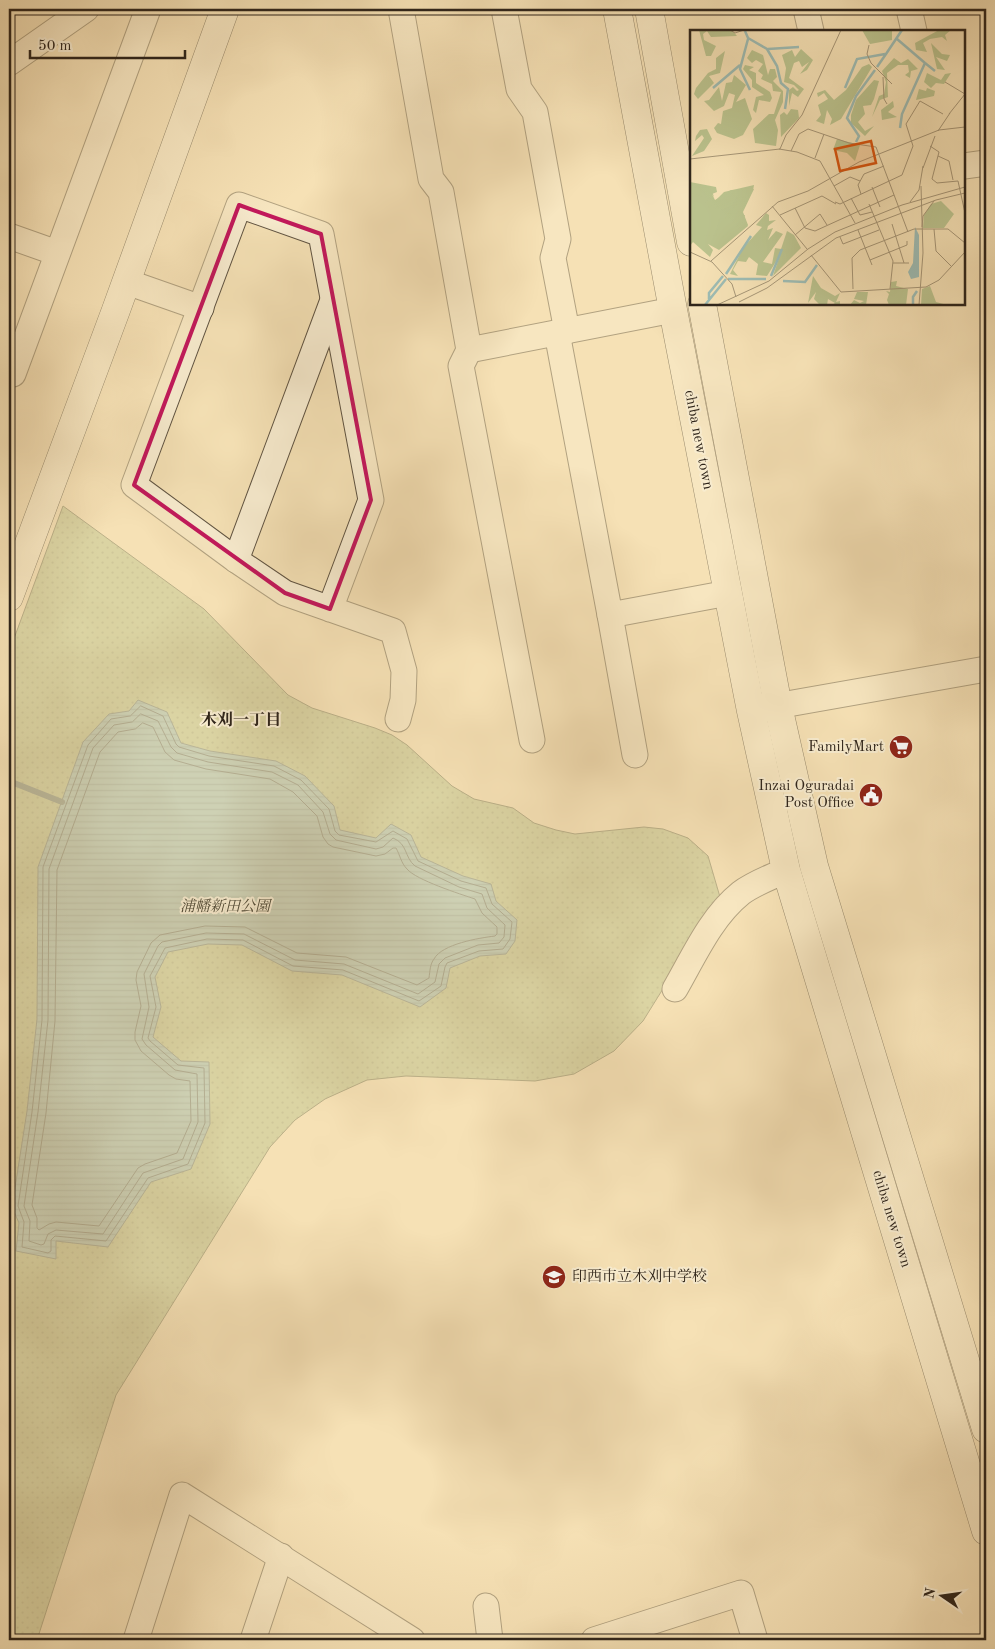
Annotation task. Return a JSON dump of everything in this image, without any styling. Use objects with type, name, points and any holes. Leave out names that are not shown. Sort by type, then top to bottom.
[{"type":"main road","points":[[9,597],[127,282],[225,9]]},
{"type":"main road","name":"chiba new town","points":[[617,9],[751,711],[775,875],[797,908],[981,1491],[986,1531]]},
{"type":"main road","points":[[649,9],[690,236]]},
{"type":"main road","name":"chiba new town","points":[[702,305],[778,706],[814,866],[986,1429]]},
{"type":"street","points":[[9,63],[86,9]]},
{"type":"street","points":[[9,373],[12,374],[148,9]]},
{"type":"street","points":[[401,9],[431,179],[442,192],[469,350],[462,366],[532,740]]},
{"type":"street","points":[[504,9],[518,89],[535,112],[558,240],[553,258],[562,332],[635,755]]},
{"type":"street","points":[[806,9],[811,30]]},
{"type":"street","points":[[909,9],[914,30]]},
{"type":"street","points":[[965,166],[986,162]]},
{"type":"street","points":[[330,609],[371,500],[320,234],[239,205],[134,485],[236,560],[285,593],[392,632],[404,670],[403,700],[398,719]]},
{"type":"street","points":[[9,236],[57,253]]},
{"type":"street","points":[[127,282],[201,308]]},
{"type":"street","points":[[236,560],[333,299]]},
{"type":"street","points":[[469,350],[673,310]]},
{"type":"street","points":[[610,615],[728,593]]},
{"type":"street","points":[[751,711],[986,669]]},
{"type":"street","points":[[675,989],[705,936],[728,905],[743,891],[775,875]]},
{"type":"street","points":[[136,1640],[182,1495],[281,1556],[375,1630],[412,1640]]},
{"type":"street","points":[[254,1640],[281,1556]]},
{"type":"street","points":[[594,1640],[632,1634],[740,1593],[755,1640]]},
{"type":"street","points":[[486,1606],[490,1640]]},
{"type":"highlighted area","points":[[239,205],[321,234],[371,500],[330,609],[285,593],[134,485]]},
{"type":"green space","name":"浦幡新田公園","points":[[63,506],[204,609],[288,695],[312,708],[392,735],[407,745],[452,786],[474,799],[513,808],[534,823],[575,834],[644,827],[663,829],[688,838],[708,856],[720,897],[643,1021],[614,1051],[574,1074],[535,1081],[406,1076],[367,1080],[325,1099],[295,1120],[270,1147],[116,1395],[37,1640],[9,1640],[9,652]]},
{"type":"water","points":[[138,700],[167,712],[181,743],[210,751],[276,761],[305,776],[334,806],[340,830],[376,838],[391,824],[411,835],[421,857],[463,876],[491,884],[496,901],[517,920],[515,941],[506,954],[480,956],[450,968],[446,988],[420,1007],[342,975],[292,971],[242,945],[208,944],[168,952],[155,977],[161,1007],[153,1037],[181,1061],[209,1062],[210,1124],[191,1169],[151,1182],[108,1247],[56,1241],[56,1259],[16,1251],[19,1223],[12,1207],[27,1111],[37,1019],[38,867],[83,742],[109,714],[129,711]]},
{"type":"waterway","points":[[9,781],[62,802]]},
{"type":"place","name":"FamilyMart","points":[[901,747]]},
{"type":"place","name":"Inzai Oguradai Post Office","points":[[871,795]]},
{"type":"place","name":"印西市立木刈中学校","points":[[554,1277]]},
{"type":"district","name":"木刈一丁目","points":[[241,721]]}]
